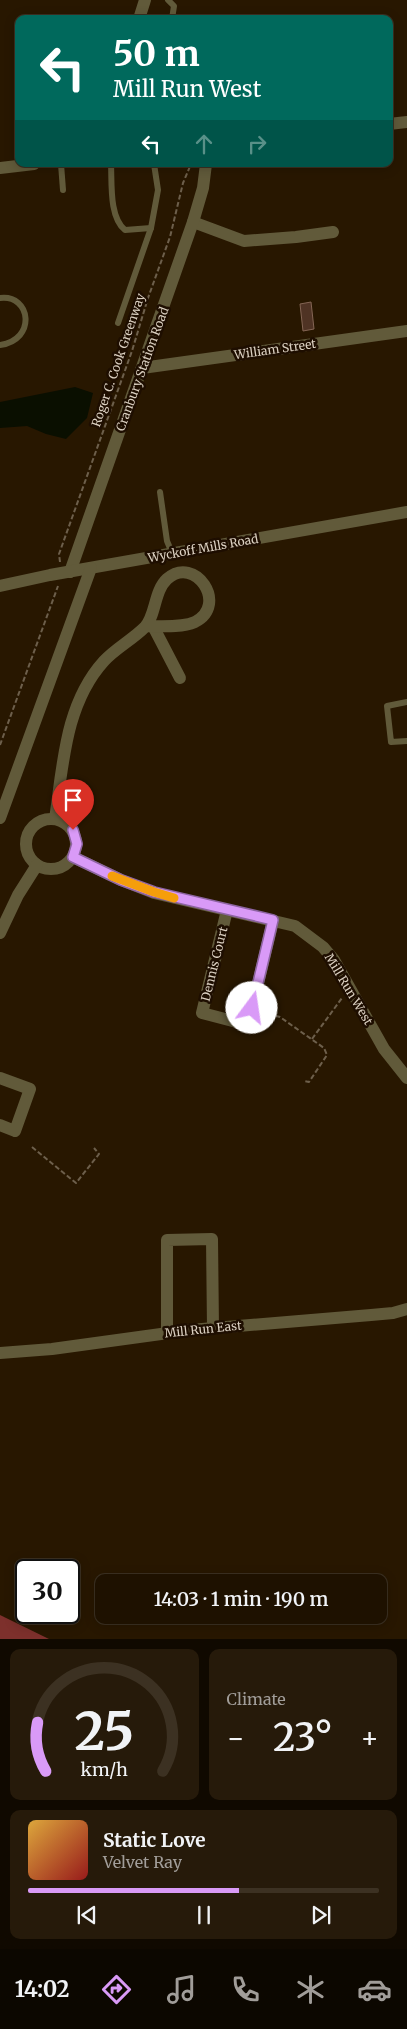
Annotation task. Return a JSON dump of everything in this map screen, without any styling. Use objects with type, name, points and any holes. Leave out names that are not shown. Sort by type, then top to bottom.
[{"type":"street","points":[[140,15],[145,0]]},
{"type":"street","points":[[393,124],[407,122]]},
{"type":"street","points":[[0,168],[15,166]]},
{"type":"street","name":"Cranbury Station Road","points":[[70,572],[193,222],[204,188],[206,167]]},
{"type":"street","points":[[193,222],[244,241],[333,232]]},
{"type":"street","name":"William Street","points":[[142,368],[407,331]]},
{"type":"street","name":"Wyckoff Mills Road","points":[[0,586],[172,553],[407,512]]},
{"type":"street","points":[[172,553],[176,574]]},
{"type":"street","points":[[0,818],[91,568]]},
{"type":"street","points":[[55,819],[65,746],[72,719],[81,696],[94,673],[117,648],[150,626],[194,622],[206,612],[209,595],[206,586],[193,574],[184,573],[176,574],[162,584],[150,626],[180,678]]},
{"type":"street","points":[[48,819],[55,819],[68,825],[76,837],[77,844],[73,857],[61,868],[53,869],[37,865],[28,853],[27,838],[34,826],[48,819]]},
{"type":"street","name":"Mill Run West","points":[[73,857],[121,880],[154,892],[295,926],[323,947],[334,960],[384,1049],[407,1078]]},
{"type":"street","points":[[0,933],[18,895],[37,865]]},
{"type":"street","name":"Dennis Court","points":[[227,910],[202,1013],[248,1025],[273,920]]},
{"type":"street","points":[[0,1078],[30,1089],[15,1131],[0,1125]]},
{"type":"street","points":[[167,1332],[166,1240],[212,1240],[213,1328]]},
{"type":"street","name":"Mill Run East","points":[[0,1353],[52,1349],[167,1332],[393,1313],[407,1309]]},
{"type":"lane","points":[[168,0],[174,6],[173,15]]},
{"type":"lane","points":[[61,167],[62,190]]},
{"type":"lane","points":[[111,167],[115,216],[119,225],[125,230],[152,228]]},
{"type":"lane","points":[[118,323],[152,228],[158,190],[154,167]]},
{"type":"lane","points":[[0,298],[4,297],[16,302],[23,309],[26,320],[25,330],[17,339],[7,344],[0,344]]},
{"type":"lane","points":[[160,492],[167,541],[172,553]]},
{"type":"lane","points":[[407,702],[387,706],[391,742],[407,741]]},
{"type":"path","name":"Roger C. Cook Greenway","points":[[60,562],[59,554],[166,251],[178,213],[183,183],[190,167]]},
{"type":"path","points":[[0,745],[59,584]]},
{"type":"path","points":[[312,1039],[339,1001],[352,992]]},
{"type":"path","points":[[268,1014],[280,1017],[324,1048],[327,1055],[309,1082],[304,1081]]},
{"type":"path","points":[[32,1148],[76,1183],[99,1154],[94,1148]]},
{"type":"shaded area","points":[[75,387],[93,393],[87,418],[66,439],[46,434],[27,426],[0,428],[0,402]]},
{"type":"shaded area","points":[[0,1615],[49,1639],[0,1639]]},
{"type":"building","points":[[311,302],[314,329],[303,331],[300,304]]},
{"type":"slow traffic","points":[[112,876],[174,898]]},
{"type":"route","points":[[73,830],[77,844],[73,857],[121,880],[187,901],[273,920],[252,1008]]}]
